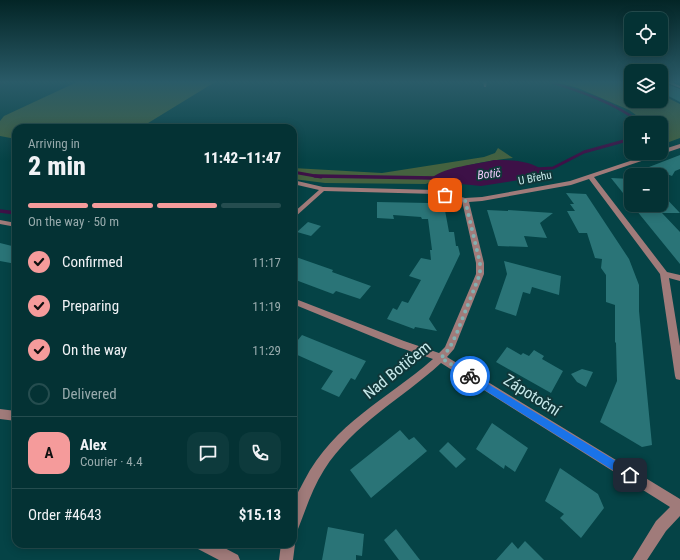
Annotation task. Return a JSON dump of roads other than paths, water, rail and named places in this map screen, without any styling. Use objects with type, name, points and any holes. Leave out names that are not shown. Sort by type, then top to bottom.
[{"type":"street","name":"U Břehu","points":[[668,150],[680,146]]},
{"type":"street","name":"U Břehu","points":[[297,183],[323,189],[436,192],[465,200],[482,199],[571,183],[639,160]]},
{"type":"street","points":[[590,176],[664,274],[680,376]]},
{"type":"street","points":[[297,212],[323,189]]},
{"type":"street","name":"Nad Botičem","points":[[297,510],[311,477],[328,453],[366,416],[441,358],[449,349],[480,274],[480,263],[465,200]]},
{"type":"street","points":[[0,222],[12,224]]},
{"type":"street","points":[[664,274],[680,278]]},
{"type":"street","name":"Zápotoční","points":[[297,303],[441,358],[680,506]]},
{"type":"street","points":[[0,414],[12,416]]},
{"type":"street","points":[[638,560],[661,526],[680,506]]},
{"type":"street","points":[[210,548],[232,560]]},
{"type":"street","points":[[286,560],[288,548]]},
{"type":"water","points":[[494,160],[514,161],[534,165],[545,172],[545,176],[481,186],[432,181],[431,178],[453,168]]},
{"type":"waterway","name":"Botič","points":[[617,108],[631,116]]},
{"type":"waterway","name":"Botič","points":[[536,169],[553,168],[584,152],[624,141]]},
{"type":"waterway","name":"Botič","points":[[297,173],[315,176]]},
{"type":"waterway","name":"Botič","points":[[315,176],[435,178]]},
{"type":"waterway","name":"Botič","points":[[315,176],[321,177]]},
{"type":"waterway","name":"Botič","points":[[0,211],[12,212]]}]
